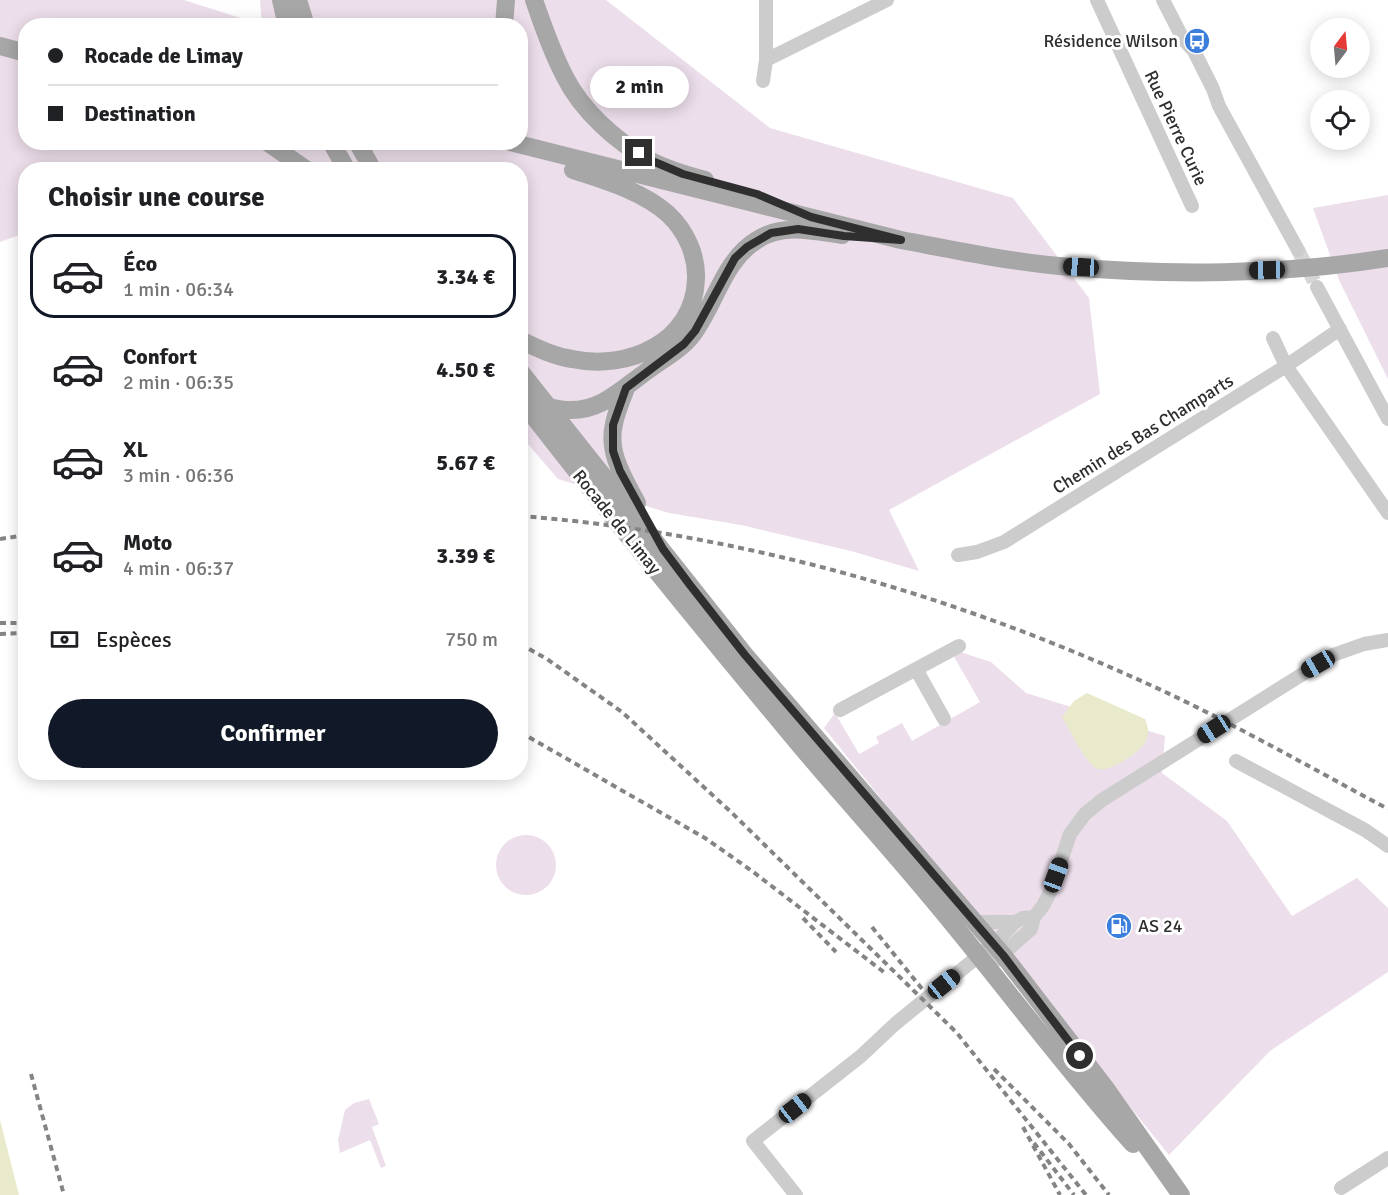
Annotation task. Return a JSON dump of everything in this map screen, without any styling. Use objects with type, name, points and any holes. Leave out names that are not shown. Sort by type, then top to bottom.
[{"type":"main road","points":[[281,0],[285,18]]},
{"type":"main road","points":[[298,0],[304,18]]},
{"type":"main road","points":[[307,0],[312,18]]},
{"type":"main road","points":[[505,18],[506,0]]},
{"type":"main road","points":[[534,0],[565,78],[580,101],[604,126],[650,160],[683,174],[757,194],[811,217]]},
{"type":"main road","points":[[0,40],[18,42]]},
{"type":"main road","points":[[0,46],[18,50]]},
{"type":"main road","points":[[528,146],[901,240],[1058,266],[1149,272],[1267,270],[1345,265],[1388,258]]},
{"type":"main road","points":[[278,150],[296,162]]},
{"type":"main road","points":[[522,150],[555,165],[614,183],[655,204],[678,225],[687,238],[694,255],[697,272],[693,306],[682,324],[663,343],[645,352],[615,360],[573,360],[528,344]]},
{"type":"main road","points":[[528,394],[551,409],[574,410],[590,408],[626,388],[684,344],[695,331],[735,258],[758,239],[771,233],[798,229],[844,236],[901,240]]},
{"type":"main road","name":"Rocade de Limay","points":[[528,381],[745,655],[974,922],[991,955]]},
{"type":"main road","points":[[626,388],[613,425],[613,451],[620,471],[663,549]]},
{"type":"main road","name":"Rocade de Limay","points":[[528,409],[789,733],[991,955],[1104,1086],[1179,1195]]},
{"type":"street","points":[[763,81],[766,60],[766,0]]},
{"type":"street","points":[[766,60],[887,0]]},
{"type":"street","name":"Rue Pierre Curie","points":[[1096,0],[1192,206]]},
{"type":"street","points":[[1162,0],[1183,39],[1194,51],[1219,106],[1298,250]]},
{"type":"street","points":[[1317,287],[1388,419]]},
{"type":"street","name":"Chemin des Bas Champarts","points":[[958,555],[977,552],[1004,542],[1286,366],[1340,329]]},
{"type":"street","points":[[1273,338],[1286,366],[1388,513]]},
{"type":"street","points":[[796,1195],[753,1141],[847,1067],[895,1024],[1031,929],[1034,917],[1043,906],[1052,888],[1070,834],[1085,814],[1102,800],[1333,655],[1364,644],[1388,640]]},
{"type":"street","points":[[840,710],[959,646]]},
{"type":"street","points":[[916,669],[945,720]]},
{"type":"street","points":[[1236,761],[1365,830],[1388,846]]},
{"type":"street","points":[[974,922],[1015,922],[1023,918],[1034,917]]},
{"type":"street","points":[[991,955],[1015,922]]},
{"type":"street","points":[[1341,1188],[1388,1158]]},
{"type":"shaded area","points":[[0,0],[184,0],[240,18],[18,18],[18,150],[528,150],[528,18],[261,18],[260,0],[606,0],[770,128],[1013,198],[1089,298],[1100,394],[889,510],[919,571],[851,551],[741,525],[669,513],[558,479],[528,444],[528,162],[18,162],[18,236],[0,242]]},
{"type":"shaded area","points":[[1388,195],[1388,379],[1339,280],[1313,208]]},
{"type":"shaded area","points":[[960,652],[991,662],[1026,693],[1165,736],[1162,773],[1227,821],[1292,916],[1357,878],[1388,908],[1388,972],[1270,1051],[1169,1155],[824,728],[835,713],[859,754],[879,743],[876,737],[902,723],[912,741],[980,702],[953,655]]},
{"type":"shaded area","points":[[1087,693],[1145,719],[1147,725],[1148,735],[1143,746],[1131,756],[1108,768],[1096,768],[1091,764],[1062,717],[1074,701]]},
{"type":"shaded area","points":[[520,835],[532,835],[543,840],[551,848],[556,865],[554,877],[543,890],[532,895],[520,895],[509,890],[501,882],[496,871],[496,859],[501,848],[509,840]]},
{"type":"shaded area","points":[[369,1099],[379,1124],[372,1127],[386,1166],[381,1168],[370,1140],[340,1153],[338,1140],[345,1110],[354,1103]]},
{"type":"shaded area","points":[[0,1120],[19,1195],[0,1195]]},
{"type":"tunnel","points":[[1298,250],[1317,287]]},
{"type":"railway","points":[[528,517],[599,524],[754,551],[831,570],[982,617],[1056,644],[1161,690],[1259,739],[1388,809]]},
{"type":"railway","points":[[0,539],[18,536]]},
{"type":"railway","points":[[0,623],[18,623]]},
{"type":"railway","points":[[0,634],[18,633]]},
{"type":"railway","points":[[528,648],[547,659],[622,712],[732,813],[957,1033],[1086,1195]]},
{"type":"railway","points":[[528,737],[705,838],[752,871],[885,973]]},
{"type":"railway","points":[[803,918],[836,952]]},
{"type":"railway","points":[[872,927],[923,990]]},
{"type":"railway","points":[[994,1069],[1069,1144],[1109,1195]]},
{"type":"railway","points":[[31,1074],[64,1195]]},
{"type":"railway","points":[[1023,1127],[1060,1195]]},
{"type":"railway","points":[[1034,1143],[1074,1195]]},
{"type":"place","name":"Résidence Wilson","points":[[1197,41]]},
{"type":"place","name":"AS 24","points":[[1119,926]]},
{"type":"route","points":[[639,153],[683,174],[757,194],[811,217],[901,240],[844,236],[798,229],[771,233],[747,247],[735,258],[695,331],[684,344],[626,388],[613,425],[613,451],[620,471],[663,549],[690,585],[745,655],[1003,955],[1080,1056]]}]
